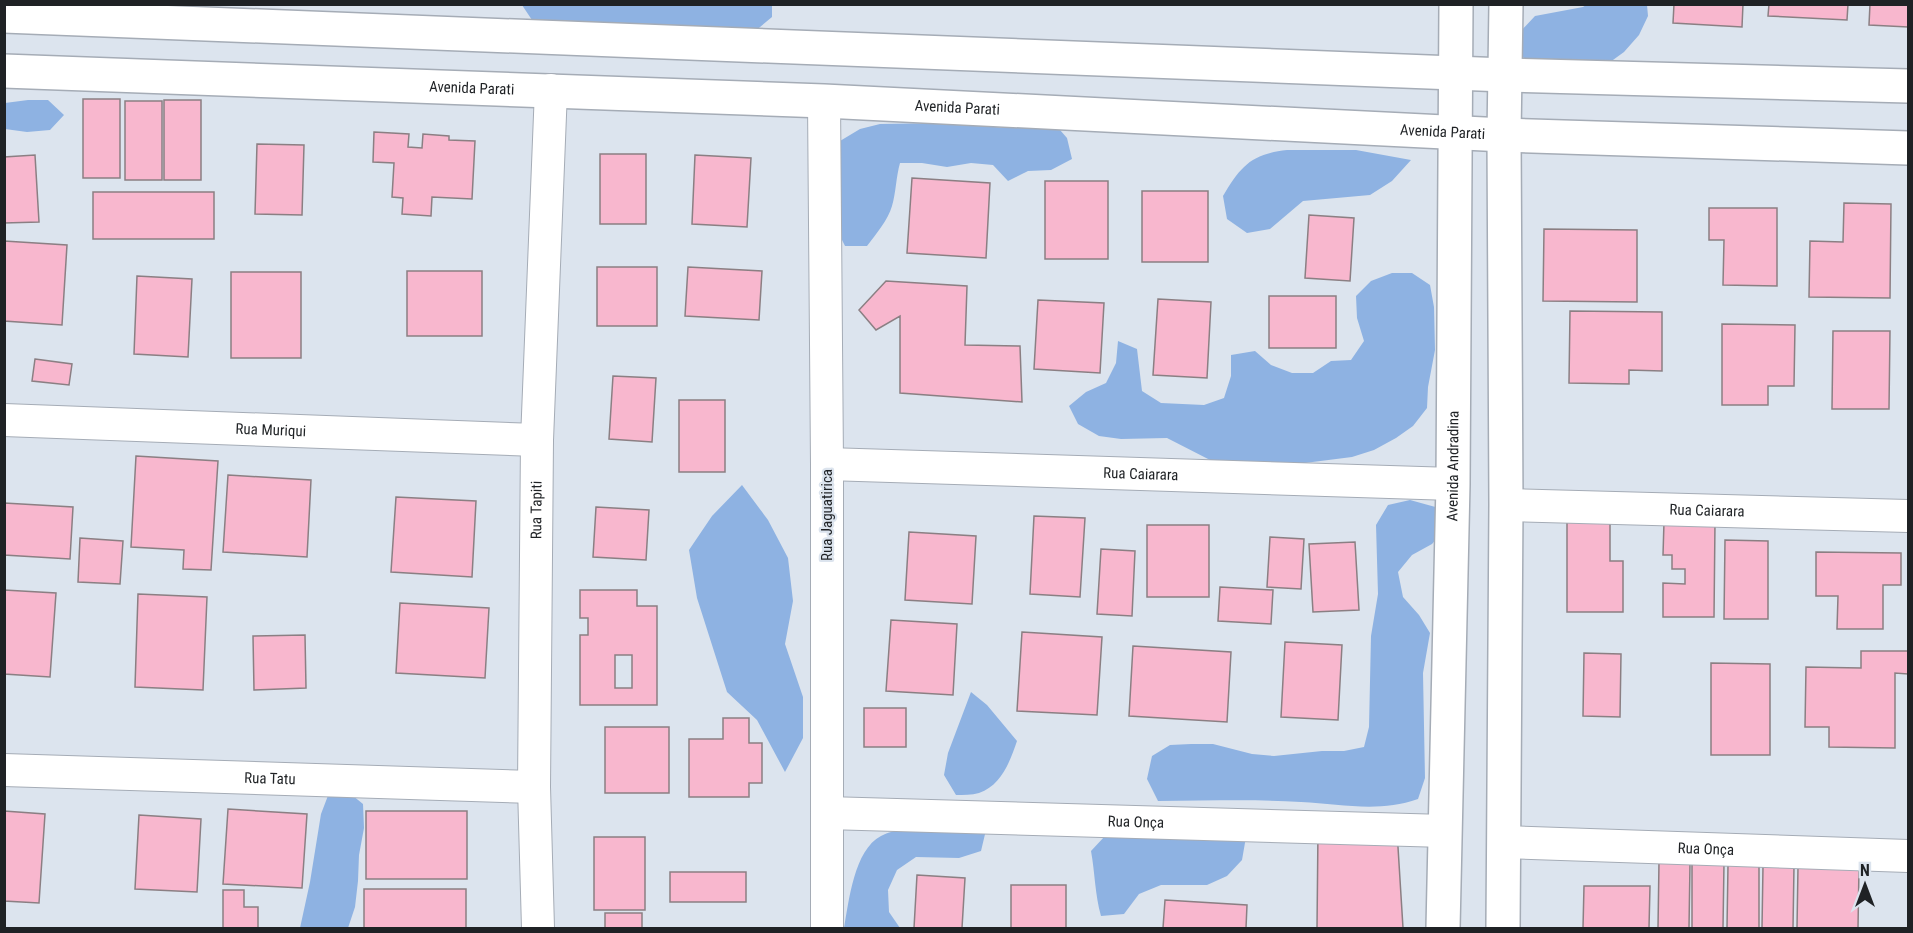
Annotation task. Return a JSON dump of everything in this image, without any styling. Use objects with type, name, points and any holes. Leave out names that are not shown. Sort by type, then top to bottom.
[{"type":"street","name":"Avenida Andradina","points":[[1443,928],[1453,484],[1456,4]]},
{"type":"street","points":[[1503,928],[1506,4]]},
{"type":"street","points":[[4,16],[1504,75],[1908,86]]},
{"type":"street","name":"Avenida Parati","points":[[4,71],[824,101],[1504,135],[1908,148]]},
{"type":"street","name":"Rua Tapiti","points":[[538,928],[534,787],[537,440],[551,90]]},
{"type":"street","name":"Rua Jaguatirica","points":[[824,101],[827,928]]},
{"type":"street","name":"Rua Muriqui","points":[[4,420],[537,440]]},
{"type":"street","name":"Rua Caiarara","points":[[827,464],[1453,484]]},
{"type":"street","name":"Rua Caiarara","points":[[1506,505],[1908,516]]},
{"type":"street","name":"Rua Tatu","points":[[4,770],[534,787]]},
{"type":"street","name":"Rua Onça","points":[[827,813],[1445,831]]},
{"type":"street","name":"Rua Onça","points":[[1504,842],[1908,856]]},
{"type":"shaded area","points":[[522,5],[772,5],[772,17],[754,32],[536,26]]},
{"type":"shaded area","points":[[1586,5],[1647,5],[1648,16],[1639,35],[1624,52],[1606,65],[1539,70],[1520,55],[1520,32],[1535,16]]},
{"type":"shaded area","points":[[48,100],[64,115],[50,130],[27,132],[5,129],[5,103]]},
{"type":"shaded area","points":[[1053,122],[1067,138],[1072,159],[1051,170],[1028,171],[1008,181],[993,165],[971,163],[947,167],[922,163],[900,163],[892,206],[881,227],[867,246],[845,246],[835,226],[835,161],[840,141],[860,129],[880,124],[943,123],[1008,128]]},
{"type":"shaded area","points":[[1287,150],[1356,150],[1411,160],[1392,181],[1370,195],[1303,201],[1270,229],[1247,233],[1227,219],[1223,196],[1248,163],[1264,155]]},
{"type":"shaded area","points":[[1392,273],[1412,273],[1430,285],[1434,307],[1435,350],[1428,387],[1427,408],[1413,426],[1374,450],[1352,457],[1281,466],[1212,461],[1167,438],[1121,439],[1099,436],[1078,424],[1069,406],[1086,392],[1106,383],[1116,363],[1118,341],[1137,349],[1142,391],[1161,403],[1204,405],[1224,398],[1231,376],[1231,355],[1255,351],[1271,365],[1292,373],[1313,373],[1331,361],[1351,360],[1364,341],[1357,318],[1356,296],[1371,281]]},
{"type":"shaded area","points":[[742,485],[768,520],[788,558],[793,601],[785,644],[803,697],[803,738],[785,772],[757,720],[727,692],[697,598],[689,550],[712,516]]},
{"type":"shaded area","points":[[1410,500],[1439,508],[1446,528],[1432,544],[1412,555],[1398,572],[1403,597],[1419,615],[1430,633],[1423,673],[1425,778],[1418,799],[1374,807],[1265,801],[1158,801],[1147,779],[1152,756],[1170,745],[1213,744],[1252,754],[1274,756],[1344,751],[1364,747],[1369,727],[1371,636],[1378,594],[1376,525],[1388,505]]},
{"type":"shaded area","points":[[971,692],[987,705],[1017,741],[1004,772],[994,784],[979,793],[956,795],[944,775],[948,753]]},
{"type":"shaded area","points":[[347,791],[363,804],[364,828],[359,855],[355,907],[348,928],[300,928],[321,814],[329,793]]},
{"type":"shaded area","points":[[903,828],[986,830],[981,851],[959,858],[916,857],[897,870],[888,890],[889,912],[900,928],[844,928],[854,877],[865,852],[881,836]]},
{"type":"shaded area","points":[[1105,836],[1246,837],[1242,860],[1227,876],[1207,885],[1161,885],[1139,894],[1124,914],[1101,916],[1091,851]]},
{"type":"building","points":[[1674,4],[1743,4],[1742,27],[1673,23]]},
{"type":"building","points":[[1769,4],[1848,4],[1847,20],[1768,16]]},
{"type":"building","points":[[1870,4],[1908,4],[1908,27],[1869,25]]},
{"type":"building","points":[[83,99],[120,99],[120,178],[83,178]]},
{"type":"building","points":[[164,100],[201,100],[201,180],[164,180]]},
{"type":"building","points":[[125,101],[162,101],[162,180],[125,180]]},
{"type":"building","points":[[374,132],[409,134],[408,147],[422,148],[423,134],[449,136],[449,140],[475,141],[472,199],[432,197],[431,216],[402,214],[403,198],[392,197],[394,163],[373,162]]},
{"type":"building","points":[[257,144],[304,145],[302,215],[255,214]]},
{"type":"building","points":[[600,154],[646,154],[646,224],[600,224]]},
{"type":"building","points":[[35,155],[39,222],[4,223],[4,157]]},
{"type":"building","points":[[695,155],[751,158],[747,227],[692,224]]},
{"type":"building","points":[[912,178],[990,183],[986,258],[907,253]]},
{"type":"building","points":[[1045,181],[1108,181],[1108,259],[1045,259]]},
{"type":"building","points":[[1142,191],[1208,191],[1208,262],[1142,262]]},
{"type":"building","points":[[93,192],[214,192],[214,239],[93,239]]},
{"type":"building","points":[[1844,203],[1891,204],[1890,298],[1809,297],[1810,241],[1843,242]]},
{"type":"building","points":[[1709,208],[1777,208],[1777,286],[1723,285],[1724,240],[1709,240]]},
{"type":"building","points":[[1309,215],[1354,218],[1350,281],[1305,278]]},
{"type":"building","points":[[1544,229],[1637,230],[1637,302],[1543,301]]},
{"type":"building","points":[[4,241],[67,245],[62,325],[4,321]]},
{"type":"building","points":[[597,267],[657,267],[657,326],[597,326]]},
{"type":"building","points":[[688,267],[762,271],[759,320],[685,316]]},
{"type":"building","points":[[407,271],[482,271],[482,336],[407,336]]},
{"type":"building","points":[[231,272],[301,272],[301,358],[231,358]]},
{"type":"building","points":[[137,276],[192,279],[188,357],[134,354]]},
{"type":"building","points":[[886,281],[967,286],[965,345],[1020,346],[1022,402],[900,393],[900,316],[876,330],[859,310]]},
{"type":"building","points":[[1269,296],[1336,296],[1336,348],[1269,348]]},
{"type":"building","points":[[1158,299],[1211,302],[1207,378],[1153,375]]},
{"type":"building","points":[[1038,300],[1104,303],[1100,373],[1034,369]]},
{"type":"building","points":[[1570,311],[1662,312],[1662,371],[1629,370],[1629,384],[1569,383]]},
{"type":"building","points":[[1722,324],[1795,325],[1794,386],[1768,386],[1768,405],[1722,405]]},
{"type":"building","points":[[1833,331],[1890,331],[1889,409],[1832,409]]},
{"type":"building","points":[[35,359],[72,364],[69,385],[32,381]]},
{"type":"building","points":[[613,376],[656,378],[652,442],[609,439]]},
{"type":"building","points":[[679,400],[725,400],[725,472],[679,472]]},
{"type":"building","points":[[136,456],[218,461],[211,570],[183,569],[184,550],[131,547]]},
{"type":"building","points":[[228,475],[311,480],[307,557],[223,552]]},
{"type":"building","points":[[396,497],[476,501],[472,577],[391,572]]},
{"type":"building","points":[[4,503],[73,507],[70,559],[4,555]]},
{"type":"building","points":[[596,507],[649,510],[646,560],[593,557]]},
{"type":"building","points":[[1034,516],[1085,518],[1080,597],[1030,594]]},
{"type":"building","points":[[1567,518],[1610,518],[1610,561],[1623,561],[1623,612],[1567,612]]},
{"type":"building","points":[[1664,522],[1715,522],[1714,617],[1663,617],[1663,583],[1685,584],[1685,569],[1672,569],[1672,555],[1663,555]]},
{"type":"building","points":[[1147,525],[1209,525],[1209,597],[1147,597]]},
{"type":"building","points":[[909,532],[976,536],[972,604],[905,600]]},
{"type":"building","points":[[1270,537],[1304,539],[1301,589],[1267,587]]},
{"type":"building","points":[[80,538],[123,541],[120,584],[78,582]]},
{"type":"building","points":[[1725,540],[1768,541],[1768,619],[1724,619]]},
{"type":"building","points":[[1355,542],[1359,610],[1313,612],[1309,544]]},
{"type":"building","points":[[1101,549],[1135,551],[1132,616],[1097,614]]},
{"type":"building","points":[[1816,552],[1901,553],[1901,585],[1883,585],[1883,629],[1837,629],[1838,596],[1816,596]]},
{"type":"building","points":[[1220,587],[1273,590],[1271,624],[1218,621]]},
{"type":"building","points":[[4,590],[56,593],[50,677],[4,674]]},
{"type":"building","points":[[580,590],[637,590],[637,606],[657,606],[657,705],[580,705],[580,635],[588,635],[588,618],[580,618]],"holes":[[[615,655],[632,655],[632,688],[615,688]]]},
{"type":"building","points":[[138,594],[207,597],[203,690],[135,687]]},
{"type":"building","points":[[400,603],[489,608],[485,678],[396,673]]},
{"type":"building","points":[[891,620],[957,624],[953,695],[886,691]]},
{"type":"building","points":[[1022,632],[1102,637],[1097,715],[1017,711]]},
{"type":"building","points":[[305,635],[306,688],[254,690],[253,636]]},
{"type":"building","points":[[1285,642],[1342,645],[1338,720],[1281,717]]},
{"type":"building","points":[[1133,646],[1231,652],[1227,722],[1129,716]]},
{"type":"building","points":[[1861,651],[1908,651],[1908,674],[1895,673],[1895,748],[1829,747],[1829,727],[1805,727],[1806,667],[1861,668]]},
{"type":"building","points":[[1584,653],[1621,654],[1620,717],[1583,716]]},
{"type":"building","points":[[1711,663],[1770,664],[1770,755],[1711,755]]},
{"type":"building","points":[[864,708],[906,708],[906,747],[864,747]]},
{"type":"building","points":[[723,718],[749,718],[749,743],[762,743],[762,783],[749,783],[749,797],[689,797],[689,739],[723,739]]},
{"type":"building","points":[[605,727],[669,727],[669,793],[605,793]]},
{"type":"building","points":[[228,809],[307,814],[302,888],[223,884]]},
{"type":"building","points":[[4,811],[45,814],[39,903],[4,901]]},
{"type":"building","points":[[366,811],[467,811],[467,879],[366,879]]},
{"type":"building","points":[[139,815],[201,819],[197,892],[135,889]]},
{"type":"building","points":[[1318,830],[1397,831],[1403,928],[1317,928]]},
{"type":"building","points":[[594,837],[645,837],[645,910],[594,910]]},
{"type":"building","points":[[1659,862],[1690,863],[1689,928],[1658,928]]},
{"type":"building","points":[[1692,863],[1724,863],[1723,928],[1692,928]]},
{"type":"building","points":[[1728,865],[1759,865],[1759,928],[1727,928]]},
{"type":"building","points":[[1763,866],[1794,866],[1793,928],[1762,928]]},
{"type":"building","points":[[1798,867],[1859,867],[1858,928],[1797,928]]},
{"type":"building","points":[[670,872],[746,872],[746,902],[670,902]]},
{"type":"building","points":[[917,875],[965,878],[962,928],[914,928]]},
{"type":"building","points":[[1011,885],[1066,885],[1066,928],[1011,928]]},
{"type":"building","points":[[1584,886],[1650,886],[1649,928],[1583,928]]},
{"type":"building","points":[[364,889],[466,889],[466,928],[364,928]]},
{"type":"building","points":[[223,890],[244,890],[244,907],[258,907],[258,928],[223,928]]},
{"type":"building","points":[[1165,900],[1247,905],[1246,928],[1163,928]]},
{"type":"building","points":[[605,913],[642,913],[642,928],[605,928]]}]
